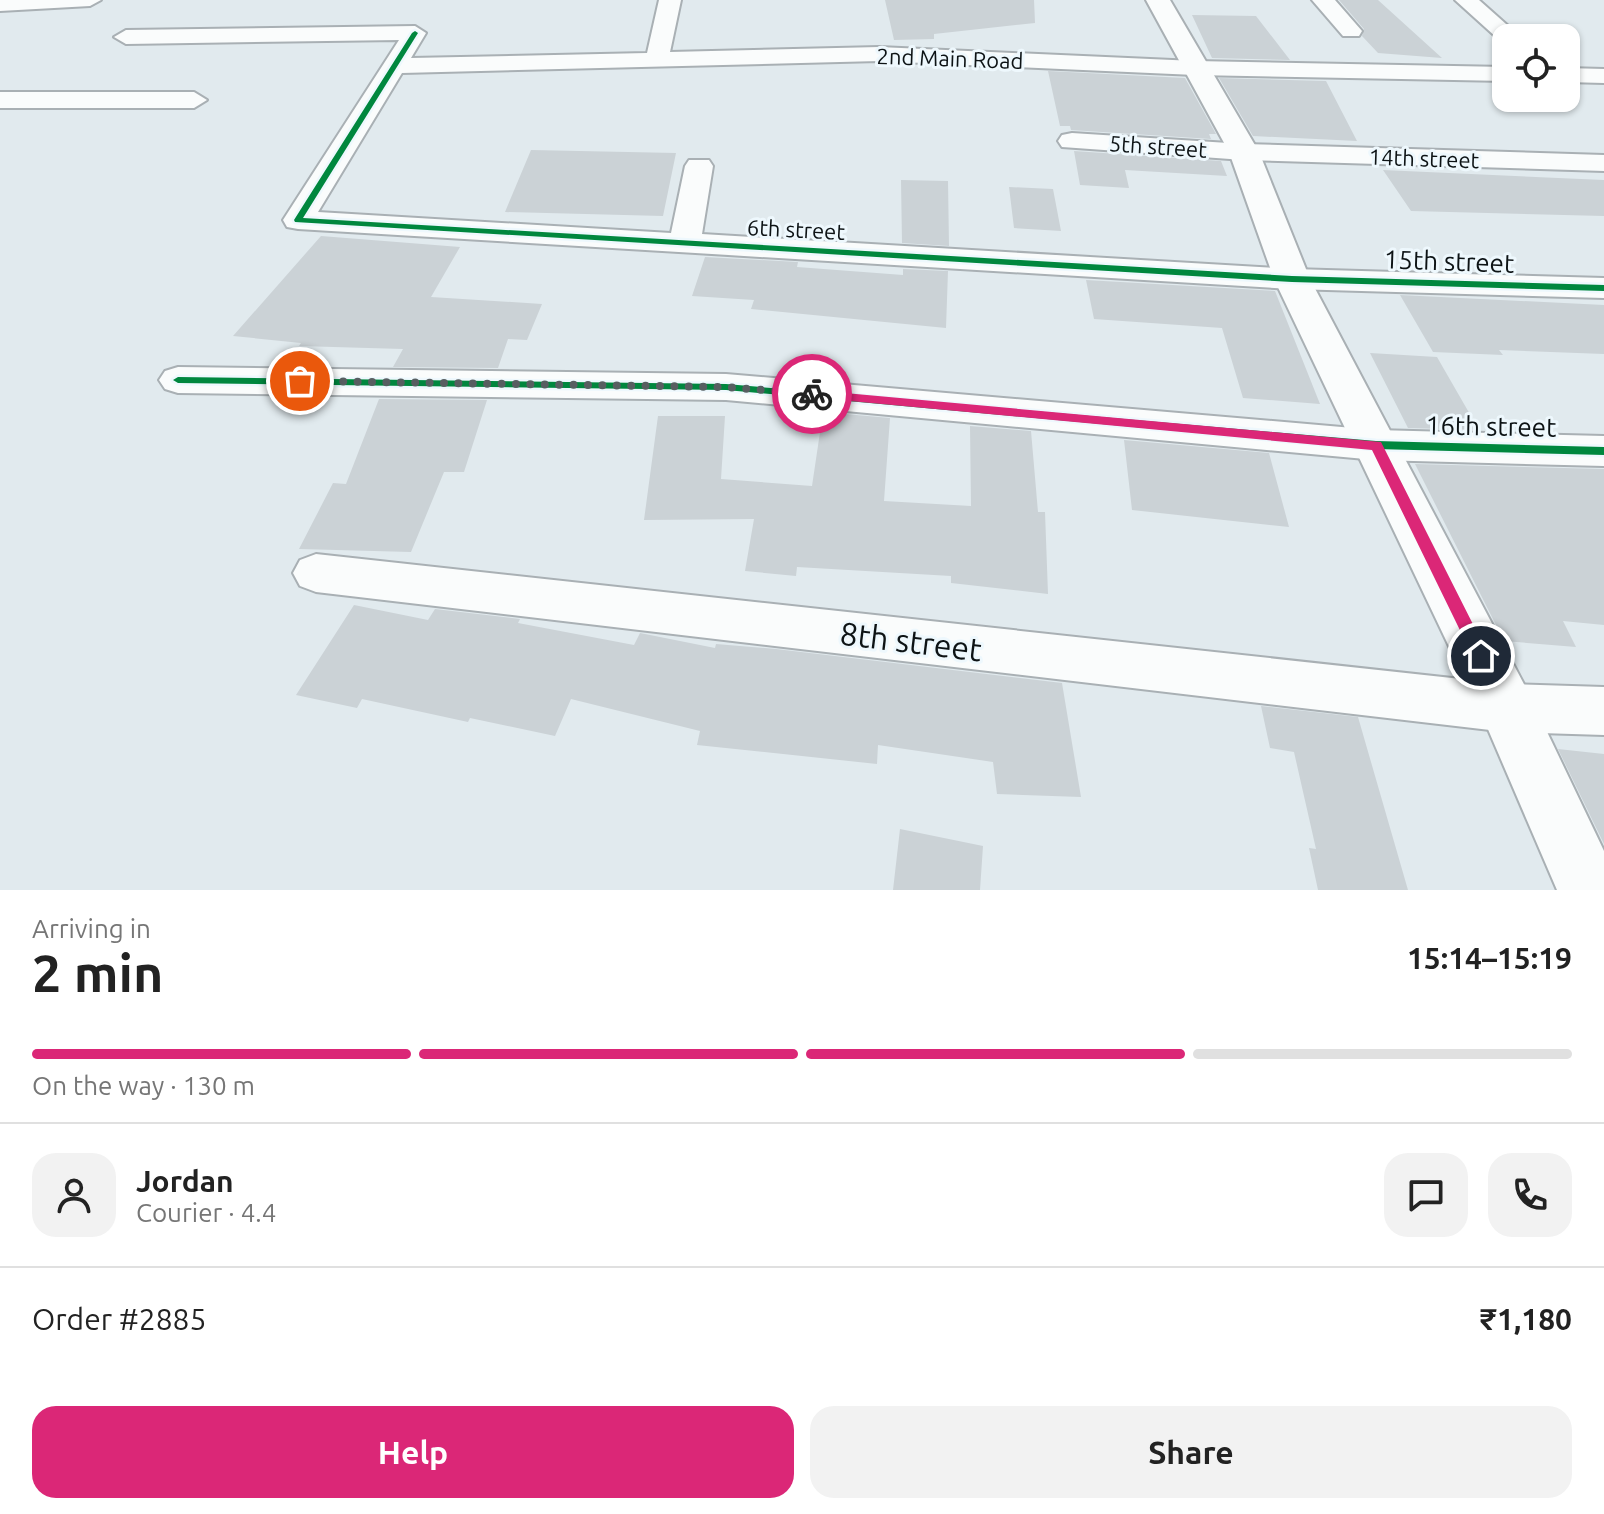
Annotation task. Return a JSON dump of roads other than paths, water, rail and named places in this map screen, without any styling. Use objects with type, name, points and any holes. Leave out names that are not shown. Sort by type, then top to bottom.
[{"type":"street","points":[[0,4],[90,0]]},
{"type":"street","points":[[657,59],[670,0]]},
{"type":"street","points":[[1158,0],[1244,152],[1292,279],[1507,708],[1589,890]]},
{"type":"street","points":[[1323,0],[1351,31]]},
{"type":"street","points":[[1466,0],[1494,24]]},
{"type":"street","points":[[126,37],[415,33],[395,66]]},
{"type":"street","name":"2nd Main Road","points":[[395,66],[879,54],[1195,68],[1492,74]]},
{"type":"street","name":"6th street","points":[[395,66],[298,220],[1292,279]]},
{"type":"street","points":[[1580,75],[1604,76]]},
{"type":"street","points":[[0,100],[194,100]]},
{"type":"street","name":"5th street","points":[[1072,141],[1244,152]]},
{"type":"street","name":"14th street","points":[[1244,152],[1604,163]]},
{"type":"street","points":[[685,243],[699,166]]},
{"type":"street","name":"15th street","points":[[1292,279],[1604,288]]},
{"type":"street","name":"16th street","points":[[178,380],[726,387],[1376,445],[1604,451]]},
{"type":"street","name":"8th street","points":[[316,573],[1507,708],[1604,711]]}]
